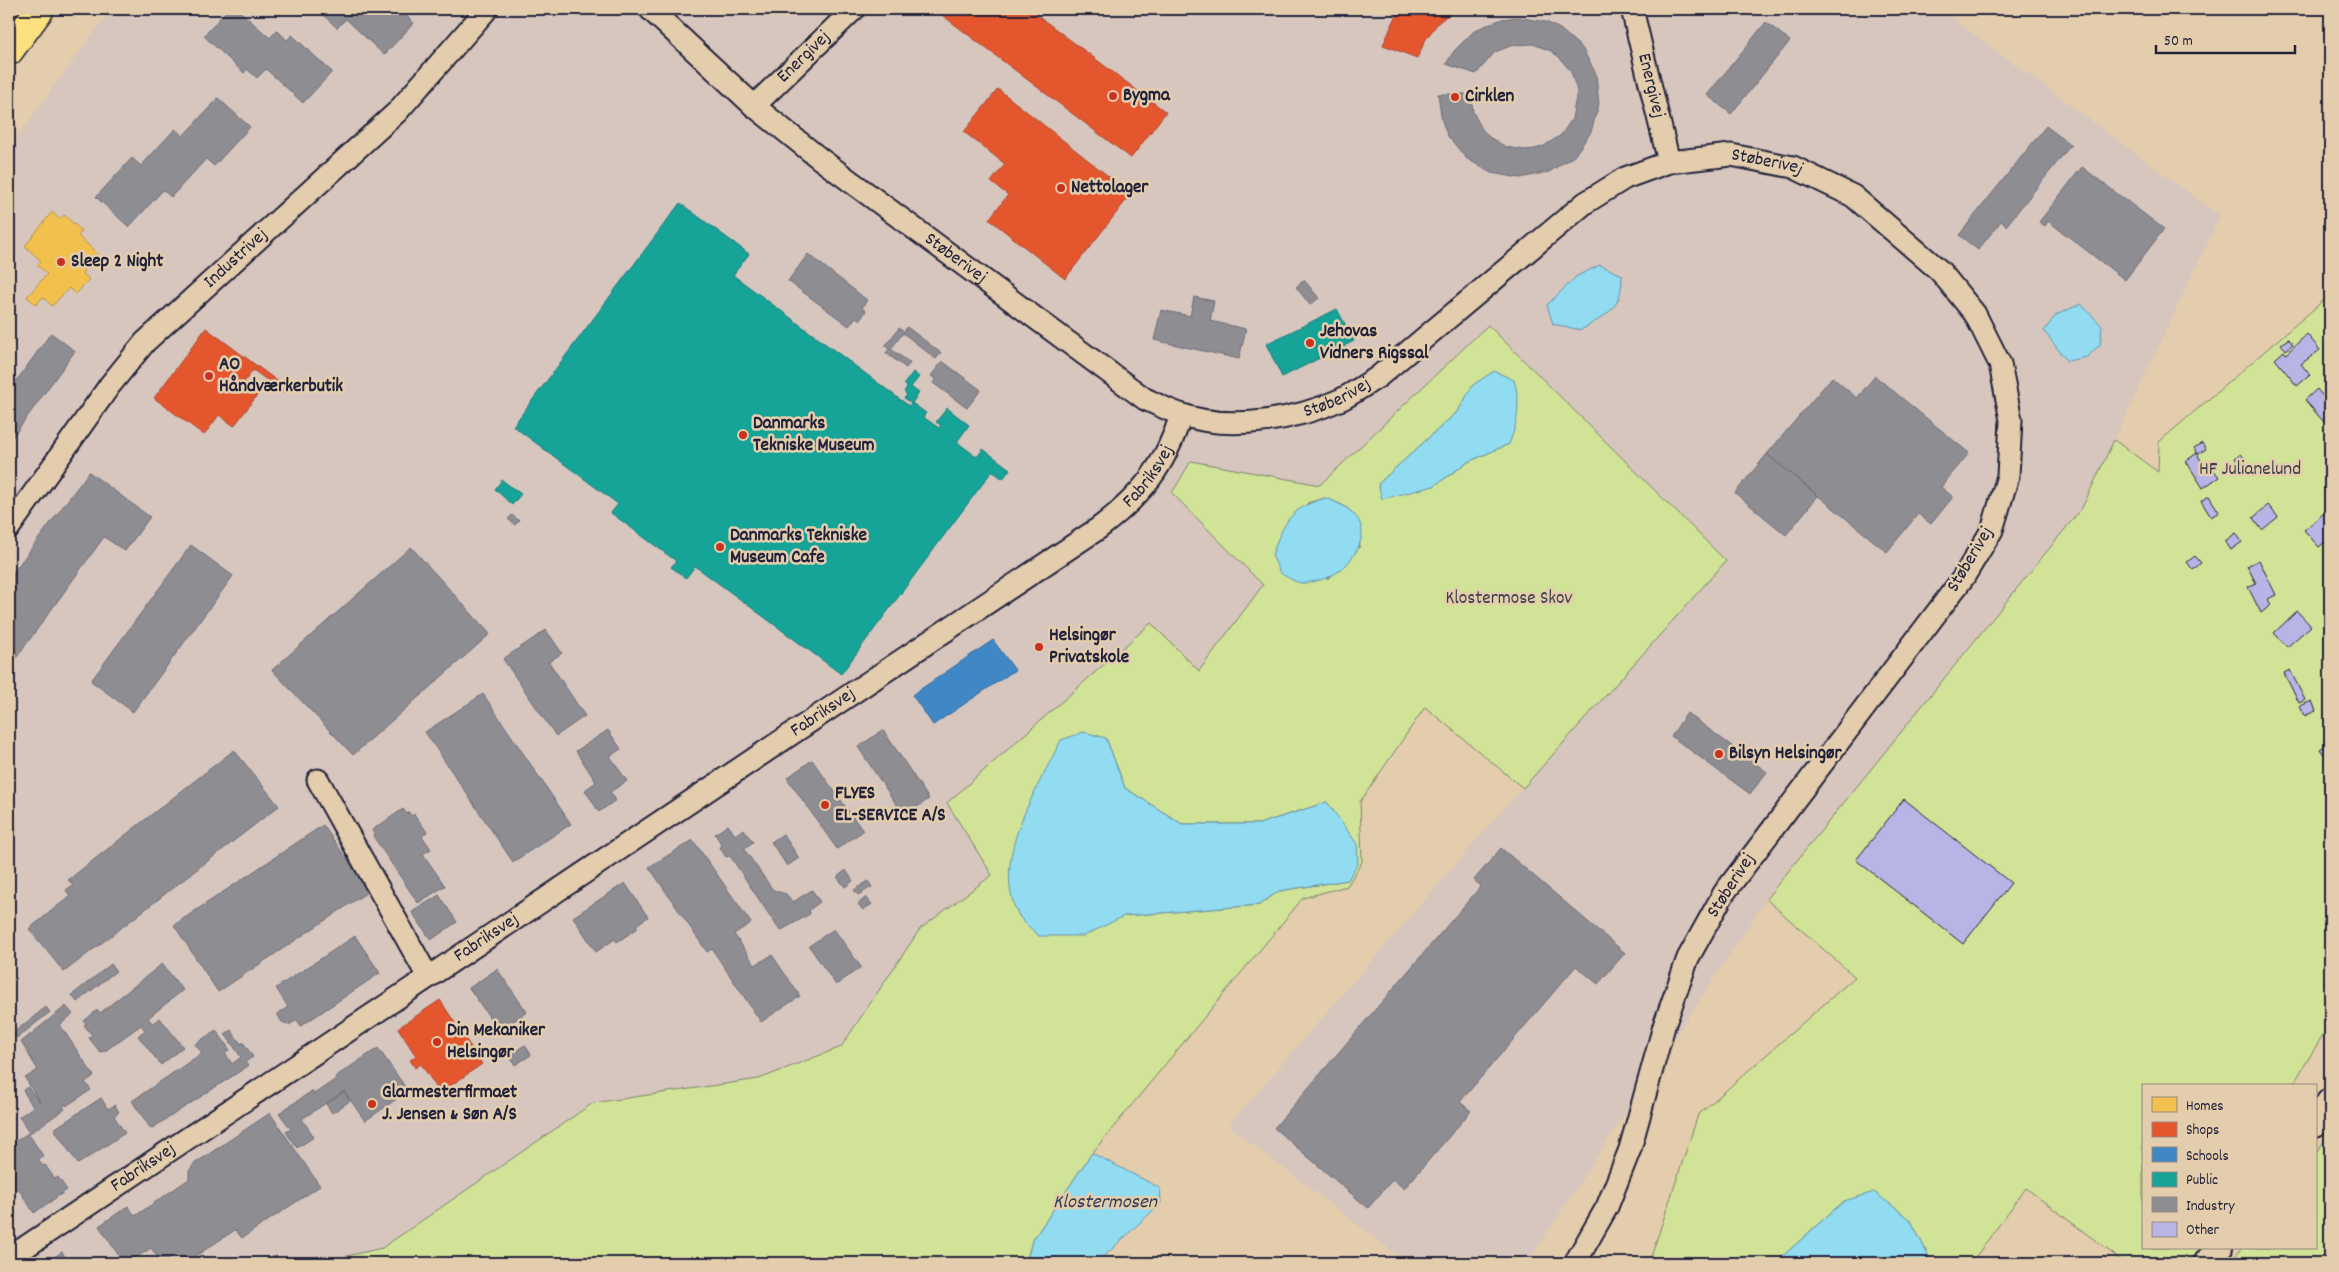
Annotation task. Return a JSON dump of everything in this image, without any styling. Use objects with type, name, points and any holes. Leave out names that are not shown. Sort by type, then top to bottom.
[{"type":"main road","points":[[9,51],[40,9]]},
{"type":"street","name":"Industrivej","points":[[9,528],[110,385],[145,342],[397,112],[487,9]]},
{"type":"street","name":"Støberivej","points":[[650,9],[754,106],[861,190],[943,248],[1145,399],[1181,415],[1222,422],[1263,421],[1304,413],[1343,398],[1378,377],[1585,204],[1625,178],[1669,162],[1731,155],[1793,167],[1853,196],[1940,271],[1976,314],[2000,364],[2011,420],[2008,476],[1992,530],[1963,578],[1729,886],[1688,958],[1664,1026],[1630,1149],[1607,1207],[1575,1263]]},
{"type":"street","name":"Energivej","points":[[754,106],[854,9]]},
{"type":"street","name":"Energivej","points":[[1632,9],[1669,162]]},
{"type":"street","name":"Fabriksvej","points":[[9,1258],[1099,528],[1126,508],[1162,464],[1181,415]]},
{"type":"street","points":[[318,780],[428,977]]},
{"type":"street","points":[[2316,1122],[2330,1102]]},
{"type":"street","points":[[2208,1263],[2218,1250]]},
{"type":"shaded area","points":[[111,9],[1940,9],[2220,216],[2082,508],[1766,899],[1527,1263],[1408,1263],[1228,1126],[1563,741],[1726,561],[1488,325],[1320,485],[1191,461],[1172,493],[1264,585],[1199,671],[1152,624],[948,803],[993,875],[920,929],[841,1047],[759,1079],[593,1103],[382,1248],[316,1263],[9,1263],[9,148]]},
{"type":"green space","name":"HF Julianelund","points":[[2330,295],[2330,1023],[2293,1084],[2142,1084],[2142,1250],[2209,1250],[2199,1263],[2125,1263],[2026,1188],[1971,1263],[1932,1263],[1910,1219],[1844,1201],[1775,1263],[1649,1263],[1698,1115],[1855,977],[1766,899],[2082,508],[2114,440],[2158,472],[2159,442]]},
{"type":"green space","name":"Klostermose Skov","points":[[1488,325],[1726,561],[1523,788],[1425,707],[1360,802],[1362,862],[1347,886],[1303,898],[1092,1153],[1032,1241],[1026,1263],[316,1263],[382,1248],[593,1103],[759,1079],[841,1047],[920,929],[992,875],[947,803],[1151,623],[1199,671],[1263,585],[1172,493],[1191,461],[1320,485]],"holes":[[[1474,385],[1509,444],[1468,462],[1434,486],[1378,484],[1458,411]],[[1325,498],[1349,510],[1356,520],[1360,546],[1345,566],[1327,579],[1307,503]],[[1106,738],[1125,788],[1182,824],[1259,824],[1327,802],[1348,880],[1279,891],[1259,905],[1124,916]]]},
{"type":"green space","points":[[2330,1133],[2330,1263],[2230,1263],[2240,1250],[2316,1250],[2316,1153]]},
{"type":"water","points":[[1600,265],[1622,275],[1619,296],[1612,309],[1606,315],[1581,330],[1553,324],[1547,305],[1577,276]]},
{"type":"water","points":[[2081,304],[2102,326],[2100,345],[2087,357],[2067,361],[2044,331],[2056,315]]},
{"type":"water","points":[[1494,371],[1514,380],[1516,388],[1518,412],[1509,444],[1468,462],[1434,486],[1382,499],[1378,484],[1458,411],[1473,385]]},
{"type":"water","points":[[1325,498],[1346,508],[1359,521],[1362,529],[1358,548],[1351,559],[1331,576],[1306,583],[1298,582],[1280,573],[1272,555],[1280,534],[1290,518],[1304,506]]},
{"type":"water","points":[[1084,732],[1106,738],[1125,788],[1182,824],[1259,824],[1327,802],[1357,844],[1358,863],[1348,880],[1279,891],[1259,905],[1124,916],[1084,936],[1039,936],[1018,914],[1011,892],[1010,870],[1013,848],[1029,802],[1061,740]]},
{"type":"water","name":"Klostermosen","points":[[1092,1153],[1160,1188],[1161,1203],[1097,1263],[1026,1263],[1032,1241]]},
{"type":"water","points":[[1874,1192],[1910,1219],[1932,1263],[1775,1263],[1844,1201]]},
{"type":"building: Homes","points":[[52,212],[59,219],[64,215],[82,231],[78,236],[98,254],[82,273],[89,279],[76,294],[69,288],[52,306],[43,297],[36,305],[27,297],[47,274],[37,265],[41,261],[25,246]]},
{"type":"building: Shops","points":[[947,9],[1029,9],[1166,112],[1131,158],[942,15]]},
{"type":"building: Shops","points":[[1403,9],[1455,9],[1438,23],[1426,39],[1417,58],[1383,45],[1395,18]]},
{"type":"building: Shops","name":"Nettolager","points":[[998,89],[1131,194],[1065,279],[989,219],[1008,195],[991,182],[1005,164],[964,132]]},
{"type":"building: Shops","name":"AO Håndværkerbutik","points":[[206,328],[288,389],[285,393],[253,370],[244,382],[259,393],[234,426],[219,415],[204,435],[154,398]]},
{"type":"building: Shops","name":"Din Mekaniker Helsingør","points":[[440,1000],[482,1064],[440,1093],[421,1064],[415,1068],[410,1060],[416,1056],[398,1028]]},
{"type":"building: Schools","points":[[993,640],[1015,670],[933,725],[912,695]]},
{"type":"building: Public","name":"Danmarks Tekniske Museum","points":[[680,203],[749,254],[733,275],[909,406],[911,403],[904,398],[907,395],[904,392],[907,387],[904,384],[913,372],[919,377],[911,387],[919,393],[912,403],[926,413],[923,417],[939,428],[941,425],[936,422],[947,408],[969,425],[957,442],[977,457],[983,449],[1010,469],[1003,479],[992,471],[841,674],[695,566],[686,578],[671,567],[676,561],[611,513],[618,504],[513,426]]},
{"type":"building: Public","name":"Jehovas Vidners Rigssal","points":[[1337,309],[1354,341],[1344,346],[1346,351],[1332,358],[1330,353],[1282,377],[1266,344]]},
{"type":"building: Public","points":[[502,480],[521,494],[512,505],[495,489]]},
{"type":"building: Industry","points":[[228,9],[237,9],[270,38],[277,30],[287,40],[292,35],[332,72],[303,103],[266,69],[257,78],[247,69],[244,73],[204,36]]},
{"type":"building: Industry","points":[[317,9],[399,9],[414,23],[384,55],[346,19],[337,28]]},
{"type":"building: Industry","name":"Cirklen","points":[[1517,17],[1546,22],[1560,29],[1582,48],[1596,74],[1599,104],[1591,132],[1574,156],[1549,172],[1520,178],[1491,173],[1466,158],[1447,135],[1442,121],[1438,94],[1471,94],[1473,112],[1482,129],[1489,137],[1506,147],[1525,150],[1535,149],[1544,146],[1561,135],[1572,119],[1577,91],[1571,72],[1559,57],[1551,51],[1533,44],[1513,45],[1495,52],[1476,74],[1446,64],[1454,51],[1475,30],[1502,19]]},
{"type":"building: Industry","points":[[1766,22],[1790,41],[1731,114],[1707,95]]},
{"type":"building: Industry","points":[[218,98],[250,127],[214,166],[206,159],[171,197],[163,190],[129,227],[96,197],[132,158],[141,166],[175,129],[183,136]]},
{"type":"building: Industry","points":[[2046,126],[2071,145],[2006,226],[2001,221],[1978,250],[1959,235]]},
{"type":"building: Industry","points":[[2082,167],[2164,229],[2125,280],[2048,221],[2045,226],[2039,222]]},
{"type":"building: Industry","points":[[808,254],[867,300],[862,308],[866,311],[860,320],[856,317],[849,326],[788,281]]},
{"type":"building: Industry","points":[[1304,280],[1319,298],[1310,305],[1296,287]]},
{"type":"building: Industry","points":[[1194,297],[1214,301],[1210,321],[1246,329],[1239,359],[1154,340],[1161,310],[1190,316]]},
{"type":"building: Industry","points":[[907,327],[941,353],[936,359],[903,333],[891,349],[910,363],[906,368],[886,353],[889,349],[885,346],[899,328],[904,332]]},
{"type":"building: Industry","points":[[51,333],[75,351],[9,442],[9,391]]},
{"type":"building: Industry","points":[[942,361],[981,390],[967,408],[933,383],[936,379],[931,376]]},
{"type":"building: Industry","points":[[1875,376],[1969,453],[1941,487],[1953,497],[1931,524],[1918,514],[1887,552],[1767,454],[1832,377],[1857,398]]},
{"type":"building: Industry","points":[[1767,454],[1818,496],[1786,535],[1735,493]]},
{"type":"building: Industry","points":[[89,472],[150,517],[125,551],[104,537],[9,668],[9,578]]},
{"type":"building: Industry","points":[[512,515],[519,521],[515,525],[508,519]]},
{"type":"building: Industry","points":[[191,545],[233,576],[133,712],[91,681]]},
{"type":"building: Industry","points":[[411,547],[490,634],[353,755],[272,670]]},
{"type":"building: Industry","points":[[546,630],[562,653],[549,662],[585,716],[556,736],[503,659]]},
{"type":"building: Industry","points":[[483,694],[571,824],[513,862],[425,732]]},
{"type":"building: Industry","name":"Bilsyn Helsingør","points":[[1687,713],[1767,772],[1750,794],[1671,736]]},
{"type":"building: Industry","points":[[608,730],[621,749],[610,756],[627,781],[610,792],[616,800],[599,812],[585,790],[596,782],[576,751]]},
{"type":"building: Industry","points":[[883,730],[929,799],[904,816],[858,747]]},
{"type":"building: Industry","points":[[234,750],[279,806],[64,972],[29,929],[70,896],[66,890],[73,885],[68,880]]},
{"type":"building: Industry","name":"FLYES EL-SERVICE A/S","points":[[812,760],[863,831],[837,849],[787,778]]},
{"type":"building: Industry","points":[[403,809],[407,814],[409,812],[411,816],[414,814],[427,832],[422,836],[431,849],[423,854],[445,886],[418,903],[373,836],[375,835],[372,830]]},
{"type":"building: Industry","points":[[9,821],[17,828],[9,839]]},
{"type":"building: Industry","points":[[323,825],[369,891],[218,992],[174,925]]},
{"type":"building: Industry","points":[[728,825],[735,835],[743,829],[753,842],[744,849],[773,890],[786,894],[793,902],[812,890],[820,902],[809,910],[810,914],[780,931],[730,856],[726,857],[720,848],[722,845],[715,834]]},
{"type":"building: Industry","points":[[783,834],[799,858],[787,866],[771,842]]},
{"type":"building: Industry","points":[[693,840],[751,923],[734,934],[755,965],[772,955],[800,996],[761,1022],[712,949],[707,952],[649,867]]},
{"type":"building: Industry","points":[[1501,848],[1625,953],[1598,984],[1576,966],[1460,1102],[1471,1111],[1404,1189],[1393,1179],[1368,1208],[1274,1128],[1481,886],[1474,880]]},
{"type":"building: Industry","points":[[846,870],[853,881],[845,887],[837,877]]},
{"type":"building: Industry","points":[[868,881],[872,887],[858,895],[854,890]]},
{"type":"building: Industry","points":[[625,883],[648,917],[636,925],[638,928],[617,942],[615,939],[596,952],[573,917]]},
{"type":"building: Industry","points":[[439,895],[457,922],[431,940],[412,912]]},
{"type":"building: Industry","points":[[866,897],[872,904],[863,910],[858,904]]},
{"type":"building: Industry","points":[[834,929],[861,967],[836,985],[809,946]]},
{"type":"building: Industry","points":[[355,936],[380,973],[301,1026],[297,1020],[289,1025],[282,1022],[277,1014],[288,1007],[276,988]]},
{"type":"building: Industry","points":[[111,964],[116,971],[77,1002],[72,995]]},
{"type":"building: Industry","points":[[162,964],[183,990],[148,1018],[153,1024],[160,1018],[183,1047],[161,1065],[138,1036],[145,1030],[141,1025],[105,1051],[100,1052],[89,1038],[92,1035],[84,1025],[86,1024],[84,1021],[97,1010],[100,1013]]},
{"type":"building: Industry","points":[[497,969],[527,1012],[499,1031],[469,988]]},
{"type":"building: Industry","points":[[66,1006],[73,1014],[60,1025],[94,1076],[85,1082],[91,1090],[66,1106],[65,1104],[63,1106],[65,1109],[30,1133],[19,1117],[33,1107],[23,1090],[28,1087],[40,1102],[25,1078],[38,1070],[21,1042]]},
{"type":"building: Industry","points":[[46,1007],[50,1012],[17,1038],[13,1033]]},
{"type":"building: Industry","points":[[216,1030],[230,1050],[225,1053],[232,1064],[241,1057],[225,1034],[231,1030],[241,1044],[243,1042],[253,1057],[245,1062],[248,1066],[151,1129],[132,1101],[202,1053],[195,1044]]},
{"type":"building: Industry","points":[[525,1045],[531,1055],[515,1065],[509,1055]]},
{"type":"building: Industry","name":"Glarmesterfirmaet J. Jensen & Søn A/S","points":[[378,1048],[408,1091],[365,1121],[344,1091],[302,1119],[314,1137],[297,1148],[286,1132],[291,1129],[279,1113],[312,1091],[314,1094],[336,1079],[335,1077]]},
{"type":"building: Industry","points":[[344,1092],[350,1101],[332,1113],[326,1104]]},
{"type":"building: Industry","points":[[101,1098],[108,1109],[115,1105],[119,1112],[114,1116],[125,1133],[78,1164],[54,1129]]},
{"type":"building: Industry","points":[[270,1113],[320,1186],[242,1238],[235,1230],[185,1263],[177,1253],[162,1263],[151,1248],[128,1263],[122,1255],[119,1256],[99,1226],[128,1206],[135,1216],[189,1179],[189,1171],[194,1164]]},
{"type":"building: Industry","points":[[28,1133],[43,1156],[38,1160],[43,1166],[45,1165],[55,1179],[58,1177],[67,1190],[34,1213],[18,1188],[9,1194],[9,1146]]},
{"type":"building: Industry","points":[[62,1252],[69,1263],[45,1263]]},
{"type":"building: Other","points":[[2307,334],[2320,350],[2301,364],[2310,375],[2297,386],[2275,359],[2284,351],[2286,354]]},
{"type":"building: Other","points":[[2288,339],[2293,344],[2286,350],[2281,344]]},
{"type":"building: Other","points":[[2317,389],[2330,405],[2330,414],[2323,421],[2305,400]]},
{"type":"building: Other","points":[[2202,443],[2206,449],[2198,454],[2194,448]]},
{"type":"building: Other","points":[[2197,453],[2205,469],[2210,465],[2219,477],[2203,488],[2186,461]]},
{"type":"building: Other","points":[[2241,454],[2244,458],[2238,463],[2235,458]]},
{"type":"building: Other","points":[[2209,496],[2219,512],[2211,517],[2201,501]]},
{"type":"building: Other","points":[[2268,505],[2278,517],[2262,530],[2253,518]]},
{"type":"building: Other","points":[[2330,508],[2330,538],[2319,547],[2304,530]]},
{"type":"building: Other","points":[[2236,533],[2242,542],[2231,550],[2225,541]]},
{"type":"building: Other","points":[[2195,556],[2201,563],[2193,570],[2187,562]]},
{"type":"building: Other","points":[[2259,560],[2276,595],[2268,599],[2271,605],[2261,613],[2248,587],[2256,583],[2247,566]]},
{"type":"building: Other","points":[[2297,611],[2311,626],[2287,647],[2274,633]]},
{"type":"building: Other","points":[[2290,670],[2305,700],[2299,703],[2284,673]]},
{"type":"building: Other","points":[[2312,701],[2316,711],[2304,716],[2300,706]]},
{"type":"building: Other","points":[[2329,743],[2330,753],[2325,756],[2320,749]]},
{"type":"building: Other","points":[[1904,799],[2011,883],[1963,944],[1856,860]]},
{"type":"place","name":"Bygma","points":[[1113,96]]},
{"type":"place","name":"Cirklen","points":[[1455,97]]},
{"type":"place","name":"Nettolager","points":[[1061,188]]},
{"type":"place","name":"Sleep 2 Night","points":[[61,262]]},
{"type":"place","name":"Jehovas Vidners Rigssal","points":[[1310,343]]},
{"type":"place","name":"AO Håndværkerbutik","points":[[209,376]]},
{"type":"place","name":"Danmarks Tekniske Museum","points":[[743,435]]},
{"type":"place","name":"Danmarks Tekniske Museum Cafe","points":[[720,547]]},
{"type":"place","name":"Helsingør Privatskole","points":[[1039,647]]},
{"type":"place","name":"Bilsyn Helsingør","points":[[1719,754]]},
{"type":"place","name":"FLYES EL-SERVICE A/S","points":[[825,805]]},
{"type":"place","name":"Din Mekaniker Helsingør","points":[[437,1042]]},
{"type":"place","name":"Glarmesterfirmaet J. Jensen & Søn A/S","points":[[372,1104]]}]
